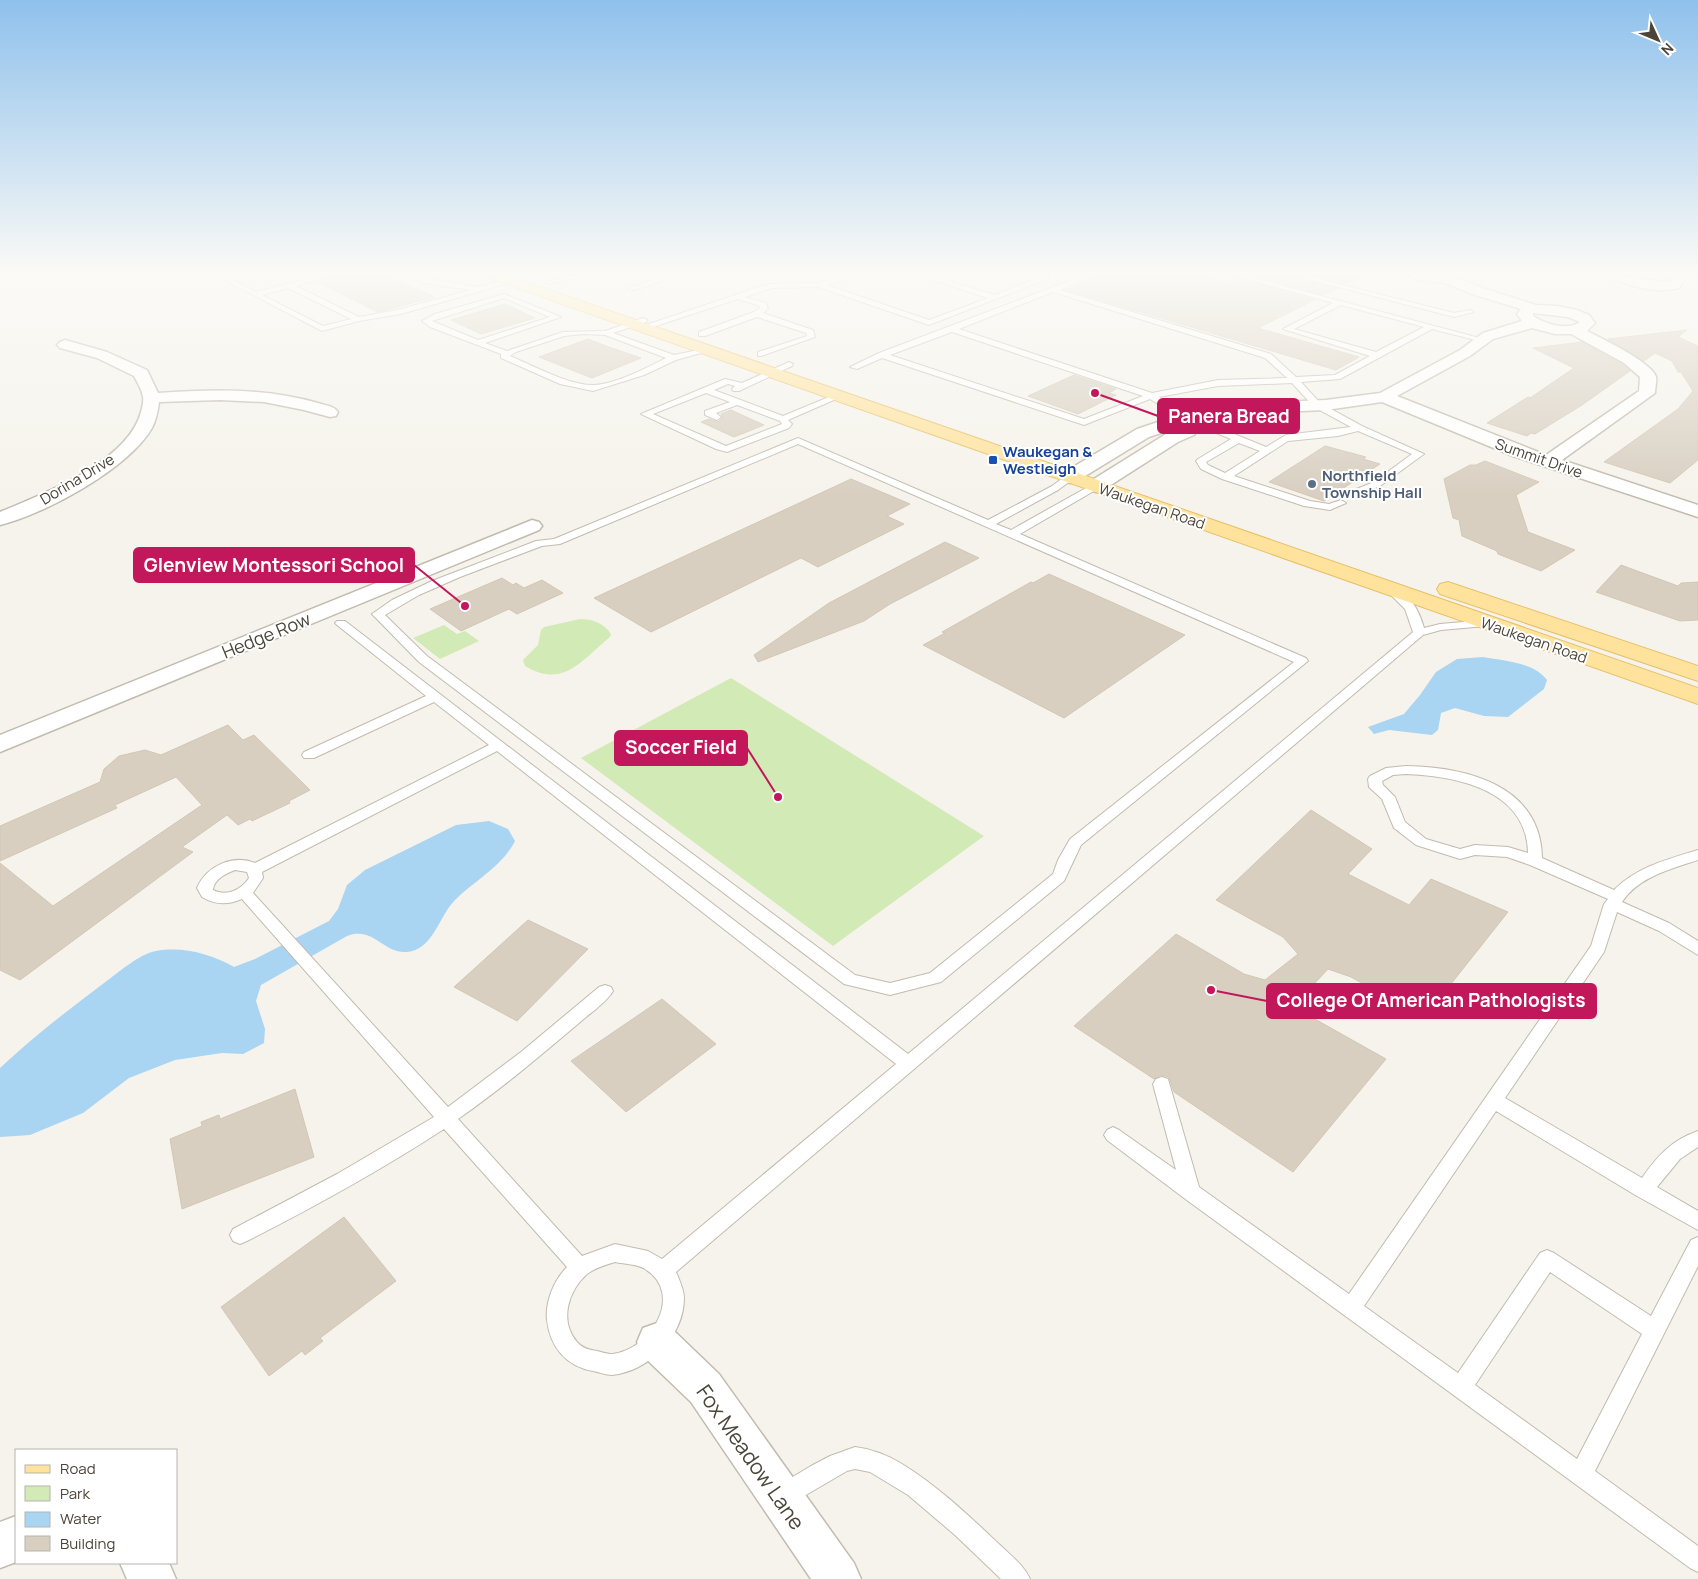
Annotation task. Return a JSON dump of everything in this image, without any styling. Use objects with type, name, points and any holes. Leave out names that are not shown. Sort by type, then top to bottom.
[{"type":"main road","name":"Waukegan Road","points":[[705,349],[786,370],[1698,674]]},
{"type":"main road","name":"Waukegan Road","points":[[745,349],[761,354],[786,370],[838,396],[1070,477],[1099,475],[1391,589],[1698,696]]},
{"type":"street","points":[[79,349],[102,355],[141,373],[152,398],[202,394],[256,395],[307,404],[330,412]]},
{"type":"street","points":[[1099,475],[1143,433],[1233,412],[1384,397],[1470,349]]},
{"type":"street","points":[[1549,461],[1647,394],[1648,376],[1630,360],[1609,349]]},
{"type":"street","name":"Summit Drive","points":[[1384,397],[1474,435],[1698,511]]},
{"type":"street","name":"Dorina Drive","points":[[0,519],[72,486],[107,464],[143,430],[152,398]]},
{"type":"street","points":[[1099,475],[1172,438],[1195,421]]},
{"type":"street","name":"Hedge Row","points":[[0,744],[532,526]]},
{"type":"street","name":"Fox Meadow Lane","points":[[657,1342],[705,1388],[780,1497],[831,1577]]},
{"type":"street","points":[[0,1546],[15,1538]]},
{"type":"street","points":[[143,1564],[153,1579]]},
{"type":"lane","points":[[494,349],[506,353],[519,349]]},
{"type":"lane","points":[[648,349],[673,358]]},
{"type":"lane","points":[[761,354],[776,349]]},
{"type":"lane","points":[[854,367],[901,349]]},
{"type":"lane","points":[[1010,349],[1151,396],[1195,421],[1266,451]]},
{"type":"lane","points":[[1244,349],[1268,356],[1317,405],[1359,428],[1419,454],[1377,484],[1353,494]]},
{"type":"lane","points":[[1355,349],[1377,355]]},
{"type":"lane","points":[[882,356],[1084,422],[1151,396],[1218,383],[1337,376],[1389,349]]},
{"type":"lane","points":[[506,353],[504,356],[507,359],[563,382],[593,388],[640,373],[673,358],[708,350]]},
{"type":"lane","points":[[723,395],[786,370]]},
{"type":"lane","points":[[708,390],[783,419],[787,424],[727,449],[719,448],[646,414],[728,381],[744,386]]},
{"type":"lane","points":[[783,419],[838,396]]},
{"type":"lane","points":[[717,418],[708,413],[739,401]]},
{"type":"lane","points":[[1225,477],[1286,438],[1338,433],[1359,428]]},
{"type":"lane","points":[[1238,439],[1201,461],[1204,467],[1225,477],[1308,504],[1330,507],[1341,503]]},
{"type":"lane","points":[[798,441],[1012,534],[1302,661],[1075,842],[1059,876],[935,978],[890,989],[850,980],[424,659],[378,614],[429,587],[540,543],[556,542],[798,441]]},
{"type":"lane","points":[[1012,534],[1099,475]]},
{"type":"lane","points":[[988,524],[1055,488],[1070,477]]},
{"type":"lane","points":[[1391,589],[1408,603],[1417,617],[1419,633]]},
{"type":"lane","points":[[341,623],[496,746],[908,1064]]},
{"type":"lane","points":[[664,1270],[1419,633],[1440,627],[1486,623]]},
{"type":"lane","points":[[309,755],[434,697]]},
{"type":"lane","points":[[254,870],[256,878],[254,883],[244,892],[226,898],[218,898],[206,893],[205,888],[211,876],[225,868],[242,865],[254,870],[496,746]]},
{"type":"lane","points":[[1535,861],[1534,836],[1525,821],[1510,799],[1484,784],[1449,775],[1412,770],[1391,772],[1375,779],[1376,787],[1388,797],[1399,825],[1421,842],[1460,854],[1475,850],[1508,852],[1535,861],[1664,927],[1698,949]]},
{"type":"lane","points":[[1351,1308],[1598,948],[1615,901],[1642,874],[1698,855]]},
{"type":"lane","points":[[244,892],[580,1268]]},
{"type":"lane","points":[[240,1235],[332,1188],[446,1118],[538,1049],[605,991]]},
{"type":"lane","points":[[1162,1084],[1191,1192]]},
{"type":"lane","points":[[1494,1101],[1698,1221]]},
{"type":"lane","points":[[1112,1135],[1698,1560]]},
{"type":"lane","points":[[1644,1190],[1666,1158],[1685,1143],[1698,1139]]},
{"type":"lane","points":[[1581,1475],[1698,1246]]},
{"type":"lane","points":[[616,1252],[634,1253],[651,1259],[664,1270],[672,1286],[674,1305],[669,1324],[657,1342],[643,1354],[626,1361],[608,1364],[590,1362],[575,1355],[564,1343],[558,1329],[556,1313],[560,1296],[568,1281],[580,1268],[597,1258],[616,1252]]},
{"type":"lane","points":[[1461,1388],[1547,1259],[1655,1330]]},
{"type":"lane","points":[[780,1497],[824,1470],[856,1458],[880,1464],[917,1486],[1018,1579]]},
{"type":"green space","points":[[580,619],[601,624],[611,634],[610,637],[580,663],[561,673],[550,675],[525,666],[523,660],[538,645],[541,630],[544,627]]},
{"type":"green space","points":[[444,625],[457,634],[465,631],[479,641],[440,659],[413,638]]},
{"type":"green space","points":[[731,678],[984,836],[833,946],[581,758]]},
{"type":"water","points":[[1483,657],[1518,663],[1534,669],[1547,680],[1544,689],[1508,717],[1484,716],[1455,708],[1441,713],[1438,730],[1432,735],[1389,730],[1374,734],[1368,727],[1404,714],[1436,672],[1457,659]]},
{"type":"water","points":[[489,821],[508,829],[515,841],[510,850],[496,866],[455,900],[429,939],[416,950],[407,952],[391,949],[372,937],[364,935],[347,936],[261,985],[256,1001],[265,1029],[264,1043],[243,1054],[222,1053],[175,1060],[129,1078],[83,1113],[30,1135],[0,1137],[0,1068],[25,1045],[122,969],[149,953],[166,950],[196,952],[216,958],[234,967],[255,959],[329,921],[338,909],[347,885],[365,870],[456,825]]},
{"type":"building","points":[[562,349],[614,349],[641,358],[592,378],[539,357]]},
{"type":"building","points":[[1264,349],[1330,349],[1359,357],[1336,370]]},
{"type":"building","points":[[1534,349],[1594,349],[1630,371],[1582,405],[1535,434],[1531,433],[1527,436],[1487,423],[1528,397],[1530,398],[1574,368]]},
{"type":"building","points":[[1624,349],[1698,349],[1698,460],[1670,483],[1604,462],[1678,409],[1693,391],[1672,361],[1655,353],[1644,361]]},
{"type":"building","points":[[1074,375],[1116,389],[1109,393],[1116,395],[1078,414],[1028,396]]},
{"type":"building","points":[[731,410],[764,425],[734,437],[701,422],[709,419],[718,422],[723,417],[721,414]]},
{"type":"building","points":[[1325,446],[1366,457],[1363,459],[1380,464],[1324,501],[1269,482]]},
{"type":"building","points":[[1485,461],[1539,482],[1516,495],[1528,532],[1575,550],[1541,571],[1498,554],[1497,551],[1462,536],[1459,520],[1453,518],[1444,479],[1470,465],[1476,465]]},
{"type":"building","points":[[851,479],[910,504],[887,516],[904,524],[818,567],[801,558],[651,632],[594,598]]},
{"type":"building","points":[[945,542],[979,558],[890,604],[864,621],[758,662],[754,655],[829,603]]},
{"type":"building","points":[[1621,565],[1678,586],[1681,583],[1698,582],[1698,620],[1680,621],[1596,592]]},
{"type":"building","points":[[1049,574],[1185,635],[1064,718],[923,645],[945,633],[942,632],[1031,582],[1033,583]]},
{"type":"building","points":[[502,578],[513,585],[516,583],[524,588],[542,580],[563,593],[517,614],[509,609],[461,631],[430,609]]},
{"type":"building","points":[[228,725],[243,740],[254,735],[310,790],[289,801],[290,803],[252,821],[250,819],[238,825],[227,815],[182,847],[193,852],[20,980],[0,970],[0,863],[53,906],[202,805],[176,777],[115,805],[117,808],[0,861],[0,826],[100,782],[104,769],[119,756],[145,750],[161,755]]},
{"type":"building","points":[[1311,810],[1372,849],[1348,874],[1409,905],[1431,879],[1508,912],[1424,1018],[1351,977],[1328,969],[1299,1000],[1313,1018],[1386,1059],[1293,1172],[1174,1092],[1169,1077],[1161,1075],[1154,1079],[1074,1026],[1176,934],[1244,974],[1265,980],[1298,954],[1283,937],[1216,900]]},
{"type":"building","points":[[528,920],[588,949],[517,1021],[454,987]]},
{"type":"building","points":[[662,999],[716,1044],[626,1112],[571,1061]]},
{"type":"building","points":[[295,1089],[314,1157],[182,1209],[170,1139],[202,1126],[201,1122],[219,1115],[220,1119]]},
{"type":"building","points":[[344,1217],[396,1281],[320,1338],[323,1341],[305,1355],[302,1351],[269,1376],[221,1307]]},
{"type":"place","name":"Panera Bread","points":[[1095,393]]},
{"type":"place","name":"Waukegan & Westleigh","points":[[993,460]]},
{"type":"place","name":"Northfield Township Hall","points":[[1312,484]]},
{"type":"place","name":"Glenview Montessori School","points":[[465,606]]},
{"type":"place","name":"Soccer Field","points":[[778,797]]},
{"type":"place","name":"College Of American Pathologists","points":[[1211,990]]}]
